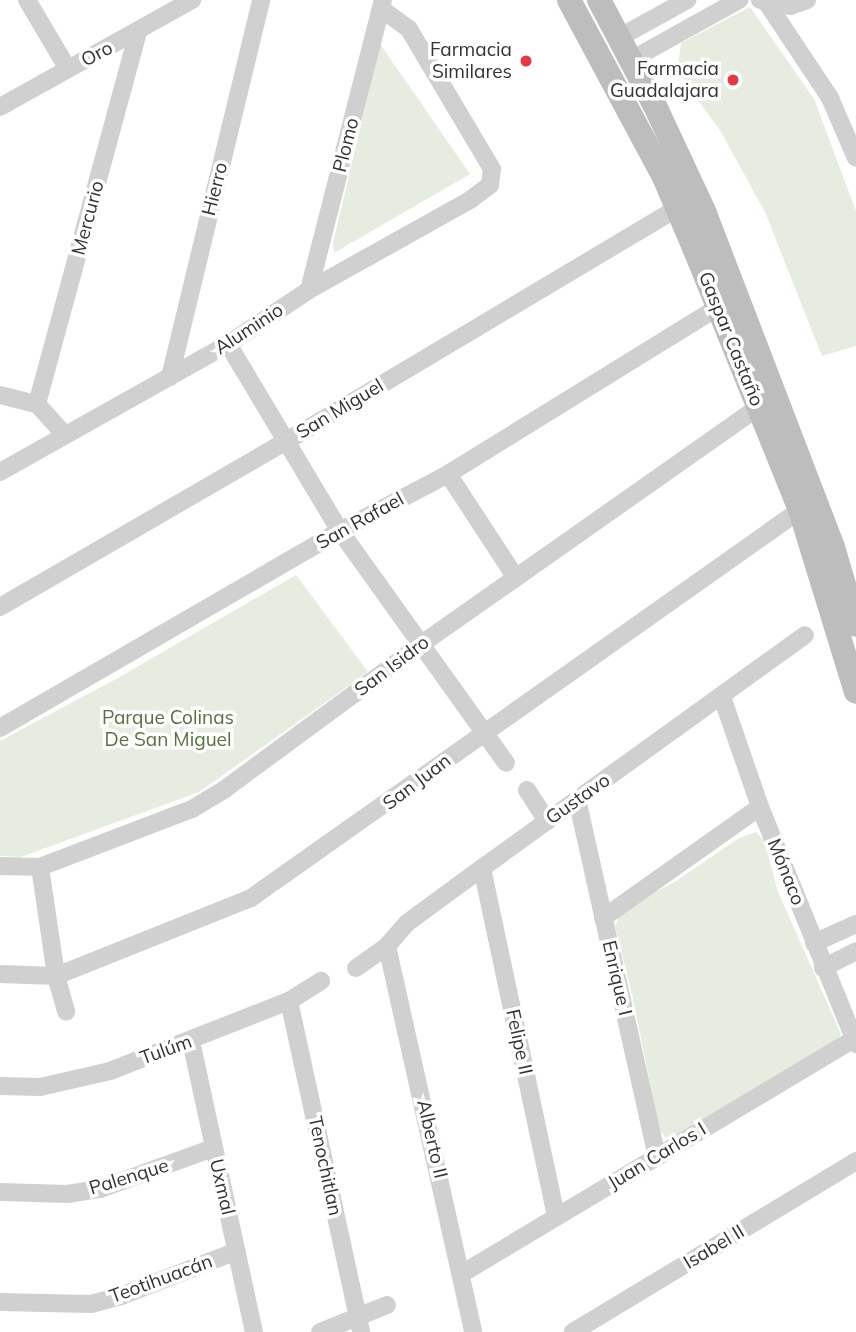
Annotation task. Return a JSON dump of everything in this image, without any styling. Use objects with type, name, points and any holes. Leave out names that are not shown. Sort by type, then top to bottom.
[{"type":"main road","name":"Gaspar Castaño","points":[[569,0],[658,165],[677,208],[800,510],[856,692]]},
{"type":"main road","name":"Gaspar Castaño","points":[[599,0],[632,60],[704,211],[833,547],[855,618]]},
{"type":"street","points":[[27,0],[68,69]]},
{"type":"street","name":"Oro","points":[[0,107],[192,0]]},
{"type":"street","name":"Hierro","points":[[170,377],[261,0]]},
{"type":"street","points":[[620,37],[687,0]]},
{"type":"street","points":[[632,60],[739,0]]},
{"type":"street","points":[[764,1],[790,6],[807,0]]},
{"type":"street","points":[[764,1],[830,98],[856,158]]},
{"type":"street","name":"Aluminio","points":[[0,472],[228,344],[309,290],[486,189],[493,179],[492,169],[410,29],[382,4]]},
{"type":"street","name":"Plomo","points":[[309,290],[382,4]]},
{"type":"street","name":"Mercurio","points":[[37,404],[138,32]]},
{"type":"street","name":"San Miguel","points":[[0,607],[285,442],[677,208]]},
{"type":"street","name":"San Rafael","points":[[0,728],[340,531],[448,474],[717,308]]},
{"type":"street","points":[[228,344],[340,531],[506,763]]},
{"type":"street","points":[[0,395],[37,404],[65,435]]},
{"type":"street","name":"San Isidro","points":[[0,866],[40,867],[192,809],[278,751],[420,645],[759,407]]},
{"type":"street","points":[[448,474],[516,579]]},
{"type":"street","name":"San Juan","points":[[0,974],[56,976],[251,898],[384,807],[483,733],[800,510]]},
{"type":"street","name":"Gustavo","points":[[356,968],[387,946],[407,923],[805,635]]},
{"type":"street","name":"Mónaco","points":[[722,697],[760,807],[854,1042]]},
{"type":"street","points":[[527,790],[547,821]]},
{"type":"street","name":"Enrique I","points":[[577,799],[657,1156]]},
{"type":"street","points":[[603,918],[760,807]]},
{"type":"street","points":[[40,867],[56,976],[66,1012]]},
{"type":"street","name":"Felipe II","points":[[482,868],[556,1216]]},
{"type":"street","points":[[814,943],[856,924]]},
{"type":"street","name":"Alberto II","points":[[387,946],[463,1273],[473,1332]]},
{"type":"street","points":[[823,968],[856,951]]},
{"type":"street","name":"Tulúm","points":[[0,1086],[40,1087],[81,1080],[191,1041],[289,1001],[321,981]]},
{"type":"street","name":"Tenochitlan","points":[[289,1001],[360,1324]]},
{"type":"street","name":"Uxmal","points":[[191,1041],[254,1332]]},
{"type":"street","name":"Juan Carlos I","points":[[463,1273],[854,1042]]},
{"type":"street","name":"Palenque","points":[[0,1192],[67,1194],[100,1189],[213,1148]]},
{"type":"street","name":"Isabel II","points":[[573,1332],[856,1161]]},
{"type":"street","name":"Teotihuacán","points":[[0,1302],[91,1304],[121,1296],[237,1251]]},
{"type":"street","points":[[320,1332],[360,1324],[387,1305]]},
{"type":"green space","points":[[750,7],[814,99],[856,211],[856,346],[822,356],[765,212],[721,132],[677,71],[681,43]]},
{"type":"green space","points":[[380,44],[470,174],[334,253],[333,243]]},
{"type":"green space","name":"Parque Colinas De San Miguel","points":[[296,575],[368,672],[199,792],[21,857],[0,856],[0,741],[116,679]]},
{"type":"green space","points":[[756,832],[764,840],[778,892],[841,1034],[834,1045],[673,1140],[665,1137],[659,1128],[632,994],[615,927],[619,916],[739,838]]},
{"type":"place","name":"Farmacia Similares","points":[[526,61]]},
{"type":"place","name":"Farmacia Guadalajara","points":[[733,80]]}]
